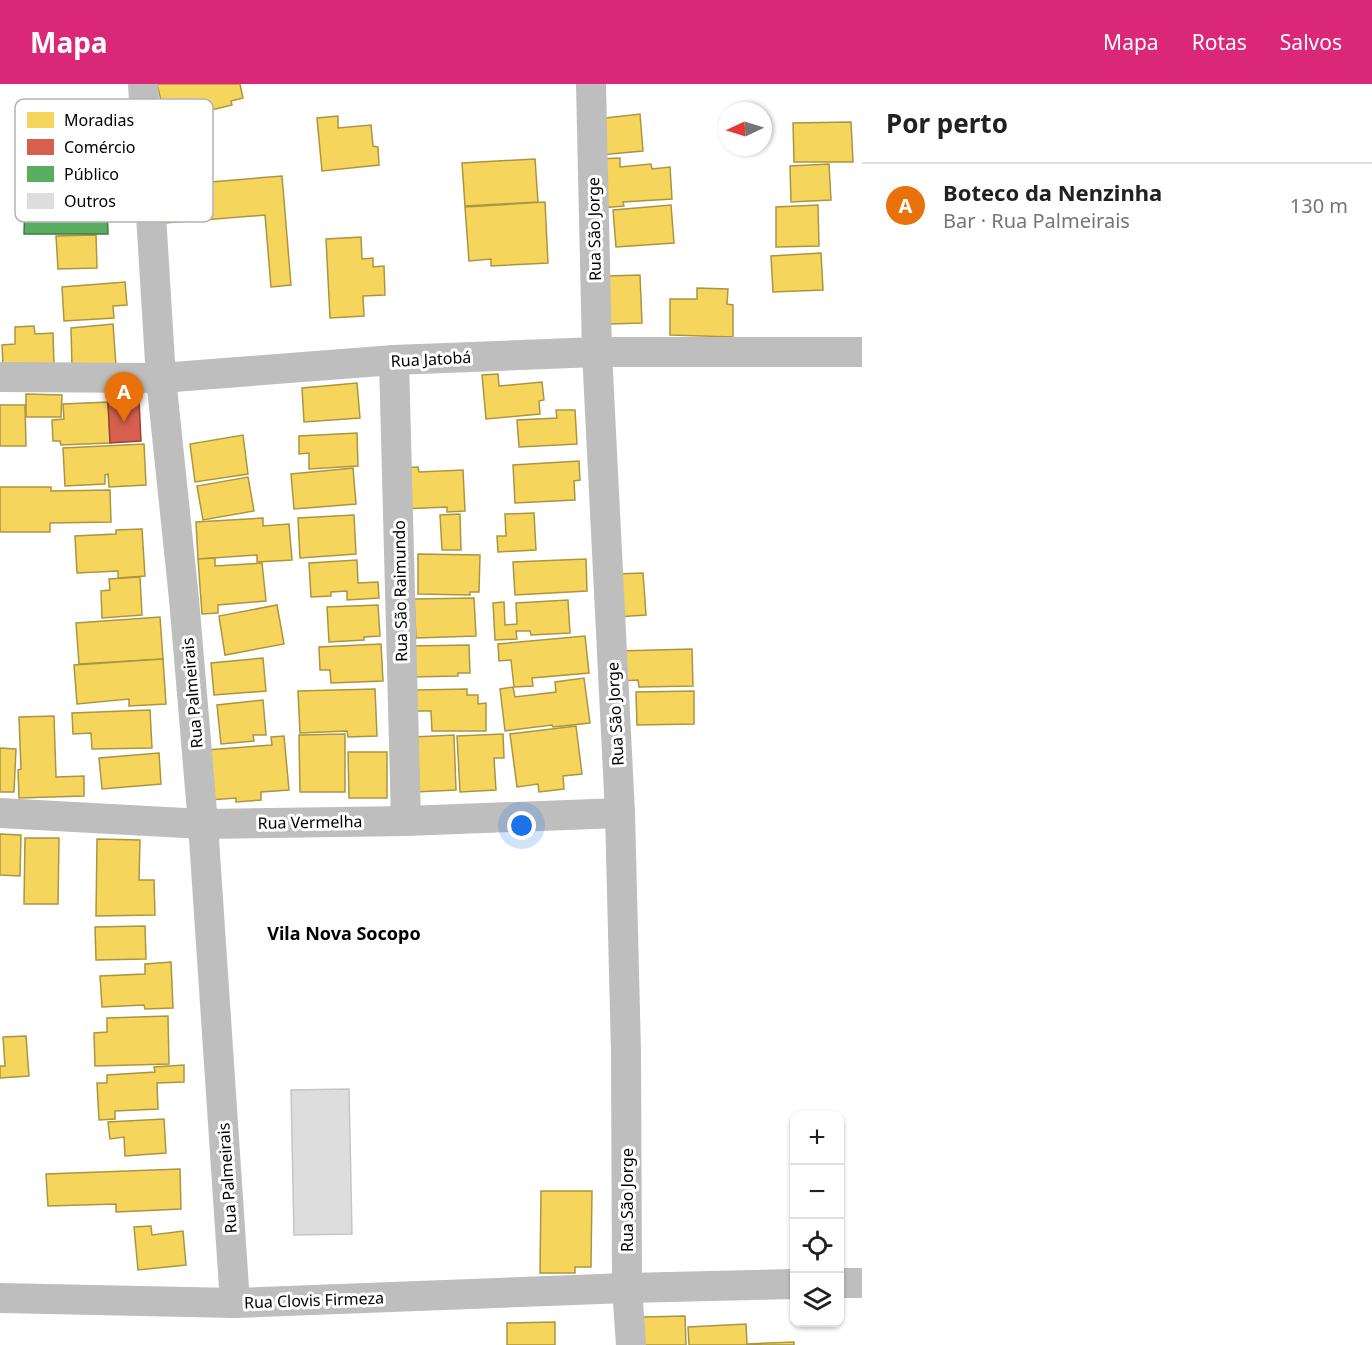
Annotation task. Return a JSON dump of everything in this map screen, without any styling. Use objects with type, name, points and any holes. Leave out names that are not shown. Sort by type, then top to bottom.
[{"type":"street","name":"Rua Palmeirais","points":[[143,84],[144,99]]},
{"type":"street","name":"Rua São Jorge","points":[[591,84],[597,352],[620,813],[626,1052],[627,1288],[631,1345]]},
{"type":"street","name":"Rua Palmeirais","points":[[151,222],[161,378],[204,824],[235,1303]]},
{"type":"street","name":"Rua Jatobá","points":[[0,377],[161,378],[394,360],[597,352],[862,352]]},
{"type":"street","name":"Rua São Raimundo","points":[[394,360],[406,821]]},
{"type":"street","name":"Rua Vermelha","points":[[0,813],[204,824],[406,821],[620,813]]},
{"type":"street","points":[[844,1283],[862,1283]]},
{"type":"street","name":"Rua Clovis Firmeza","points":[[0,1298],[235,1303],[790,1284]]},
{"type":"building: Moradias","points":[[157,84],[240,84],[243,98],[231,101],[232,105],[213,110],[213,99],[161,99]]},
{"type":"building: Moradias","points":[[640,114],[643,151],[599,155],[597,119]]},
{"type":"building: Moradias","points":[[338,116],[338,128],[371,125],[373,146],[378,147],[379,165],[322,171],[317,118]]},
{"type":"building: Moradias","points":[[851,122],[853,162],[794,162],[793,123]]},
{"type":"building: Moradias","points":[[620,158],[620,167],[651,164],[652,169],[670,167],[672,199],[623,202],[624,206],[601,208],[597,159]]},
{"type":"building: Moradias","points":[[535,159],[538,202],[465,206],[462,163]]},
{"type":"building: Moradias","points":[[829,164],[831,200],[791,202],[790,166]]},
{"type":"building: Moradias","points":[[282,176],[291,285],[271,287],[265,215],[213,219],[213,182]]},
{"type":"building: Moradias","points":[[545,202],[548,263],[491,266],[491,259],[469,261],[465,207]]},
{"type":"building: Moradias","points":[[671,205],[674,243],[616,247],[613,210]]},
{"type":"building: Moradias","points":[[818,205],[819,246],[776,247],[776,207]]},
{"type":"building: Moradias","points":[[96,235],[97,268],[58,269],[56,236]]},
{"type":"building: Moradias","points":[[361,237],[362,259],[373,258],[373,267],[384,266],[385,295],[363,296],[364,316],[330,318],[326,239]]},
{"type":"building: Moradias","points":[[821,253],[823,290],[773,292],[771,256]]},
{"type":"building: Moradias","points":[[640,275],[642,323],[610,324],[607,276]]},
{"type":"building: Moradias","points":[[125,282],[127,305],[113,306],[114,318],[64,321],[62,287]]},
{"type":"building: Moradias","points":[[697,288],[728,289],[727,304],[733,305],[733,337],[670,335],[670,299],[697,299]]},
{"type":"building: Moradias","points":[[113,324],[116,366],[72,367],[71,328]]},
{"type":"building: Moradias","points":[[34,326],[35,334],[53,333],[54,365],[3,366],[2,345],[15,344],[15,327]]},
{"type":"building: Moradias","points":[[498,374],[499,386],[542,382],[544,400],[539,401],[540,414],[486,419],[482,375]]},
{"type":"building: Moradias","points":[[357,383],[360,418],[304,422],[302,388]]},
{"type":"building: Moradias","points":[[26,394],[62,395],[61,417],[26,417]]},
{"type":"building: Moradias","points":[[108,402],[110,443],[61,445],[60,441],[53,441],[52,420],[64,419],[63,404]]},
{"type":"building: Moradias","points":[[0,405],[25,405],[26,446],[0,446]]},
{"type":"building: Moradias","points":[[556,410],[575,410],[577,444],[519,447],[517,420],[557,418]]},
{"type":"building: Moradias","points":[[357,433],[358,466],[309,469],[309,453],[299,454],[299,436]]},
{"type":"building: Moradias","points":[[243,435],[248,474],[195,482],[190,444]]},
{"type":"building: Moradias","points":[[144,444],[146,485],[109,487],[108,474],[105,475],[105,484],[65,486],[63,448]]},
{"type":"building: Moradias","points":[[579,461],[580,480],[574,481],[575,500],[515,503],[513,465]]},
{"type":"building: Moradias","points":[[418,467],[419,472],[463,470],[465,511],[447,512],[447,507],[402,509],[399,468]]},
{"type":"building: Moradias","points":[[353,468],[356,504],[294,509],[291,474]]},
{"type":"building: Moradias","points":[[248,477],[254,511],[203,520],[197,486]]},
{"type":"building: Moradias","points":[[0,487],[51,487],[51,491],[110,490],[111,522],[50,523],[50,532],[0,532]]},
{"type":"building: Moradias","points":[[534,513],[536,550],[498,552],[497,536],[506,536],[505,514]]},
{"type":"building: Moradias","points":[[460,514],[461,550],[442,550],[440,515]]},
{"type":"building: Moradias","points":[[354,515],[356,554],[300,558],[298,518]]},
{"type":"building: Moradias","points":[[263,518],[263,526],[289,524],[292,560],[257,562],[257,555],[198,559],[196,522]]},
{"type":"building: Moradias","points":[[142,529],[145,576],[118,578],[118,571],[77,573],[75,536],[116,534],[116,530]]},
{"type":"building: Moradias","points":[[418,554],[480,555],[479,592],[470,592],[470,595],[418,594]]},
{"type":"building: Moradias","points":[[215,558],[215,566],[262,563],[266,601],[218,605],[218,613],[202,614],[198,559]]},
{"type":"building: Moradias","points":[[586,559],[587,591],[515,595],[513,562]]},
{"type":"building: Moradias","points":[[357,560],[358,583],[378,582],[379,598],[347,600],[347,591],[331,592],[331,596],[311,597],[309,563]]},
{"type":"building: Moradias","points":[[643,573],[646,615],[616,617],[614,574]]},
{"type":"building: Moradias","points":[[140,577],[142,615],[102,618],[101,591],[110,590],[109,579]]},
{"type":"building: Moradias","points":[[474,598],[476,636],[416,638],[414,599]]},
{"type":"building: Moradias","points":[[568,600],[570,633],[531,635],[530,631],[516,631],[517,639],[495,640],[493,603],[504,602],[505,625],[517,624],[516,603]]},
{"type":"building: Moradias","points":[[277,605],[284,644],[225,655],[219,616]]},
{"type":"building: Moradias","points":[[378,605],[380,636],[364,637],[364,640],[329,642],[327,607]]},
{"type":"building: Moradias","points":[[160,617],[163,659],[79,664],[76,623]]},
{"type":"building: Moradias","points":[[585,636],[589,673],[532,678],[533,686],[514,687],[511,660],[499,661],[498,644]]},
{"type":"building: Moradias","points":[[381,644],[383,681],[331,683],[330,670],[320,670],[319,647]]},
{"type":"building: Moradias","points":[[469,645],[470,673],[458,673],[458,676],[411,677],[411,646]]},
{"type":"building: Moradias","points":[[692,649],[693,686],[639,687],[638,680],[620,681],[619,651]]},
{"type":"building: Moradias","points":[[263,658],[266,691],[214,695],[211,663]]},
{"type":"building: Moradias","points":[[163,659],[166,704],[129,706],[129,699],[77,704],[74,665]]},
{"type":"building: Moradias","points":[[584,678],[590,723],[505,731],[500,689],[513,687],[515,697],[556,692],[555,682]]},
{"type":"building: Moradias","points":[[375,689],[377,736],[348,737],[347,731],[300,733],[298,691]]},
{"type":"building: Moradias","points":[[467,689],[467,695],[478,695],[478,704],[486,703],[486,731],[432,731],[431,711],[416,711],[416,690]]},
{"type":"building: Moradias","points":[[694,691],[694,724],[637,725],[636,692]]},
{"type":"building: Moradias","points":[[263,700],[266,735],[253,735],[254,741],[221,744],[217,705]]},
{"type":"building: Moradias","points":[[150,710],[152,748],[92,749],[91,733],[73,734],[72,713]]},
{"type":"building: Moradias","points":[[54,716],[56,777],[84,776],[84,796],[19,798],[18,770],[21,769],[19,717]]},
{"type":"building: Moradias","points":[[576,726],[582,774],[563,776],[564,789],[539,792],[538,784],[517,787],[510,734]]},
{"type":"building: Moradias","points":[[345,734],[345,792],[300,792],[299,735]]},
{"type":"building: Moradias","points":[[503,734],[504,758],[494,758],[496,790],[460,792],[457,736]]},
{"type":"building: Moradias","points":[[454,735],[456,790],[415,792],[414,737]]},
{"type":"building: Moradias","points":[[284,736],[289,790],[261,792],[261,800],[236,802],[236,798],[210,800],[206,750],[272,745],[271,737]]},
{"type":"building: Moradias","points":[[0,748],[16,749],[14,792],[0,792]]},
{"type":"building: Moradias","points":[[348,752],[387,752],[387,798],[349,798]]},
{"type":"building: Moradias","points":[[159,753],[161,784],[102,789],[99,758]]},
{"type":"building: Moradias","points":[[0,834],[21,835],[20,876],[0,875]]},
{"type":"building: Moradias","points":[[25,838],[59,838],[58,904],[24,904]]},
{"type":"building: Moradias","points":[[97,839],[140,840],[139,880],[154,880],[155,915],[96,916]]},
{"type":"building: Moradias","points":[[145,926],[146,959],[96,960],[95,927]]},
{"type":"building: Moradias","points":[[171,962],[173,1008],[145,1009],[144,1005],[102,1007],[100,976],[145,974],[145,964]]},
{"type":"building: Moradias","points":[[168,1016],[169,1064],[95,1066],[94,1033],[107,1032],[107,1018]]},
{"type":"building: Moradias","points":[[26,1036],[29,1076],[0,1078],[0,1066],[5,1066],[3,1037]]},
{"type":"building: Moradias","points":[[184,1065],[184,1082],[157,1083],[158,1109],[115,1111],[115,1119],[99,1120],[97,1083],[107,1083],[107,1075],[155,1072],[154,1067]]},
{"type":"building: Moradias","points":[[164,1119],[166,1153],[125,1156],[124,1137],[110,1139],[108,1122]]},
{"type":"building: Moradias","points":[[180,1169],[181,1209],[116,1212],[116,1204],[48,1206],[46,1174]]},
{"type":"building: Moradias","points":[[541,1191],[592,1191],[591,1267],[575,1267],[575,1273],[540,1273]]},
{"type":"building: Moradias","points":[[151,1226],[152,1235],[183,1231],[186,1265],[138,1270],[134,1227]]},
{"type":"building: Moradias","points":[[685,1316],[686,1345],[643,1345],[643,1317]]},
{"type":"building: Moradias","points":[[555,1322],[555,1345],[507,1345],[507,1323]]},
{"type":"building: Moradias","points":[[746,1324],[747,1344],[794,1342],[794,1345],[689,1345],[688,1327]]},
{"type":"building: Comércio","points":[[139,400],[141,441],[110,443],[108,402]]},
{"type":"building: Público","points":[[24,222],[108,222],[108,234],[24,234]]},
{"type":"building: Outros","points":[[349,1089],[352,1234],[294,1235],[291,1090]]},
{"type":"place","name":"Boteco da Nenzinha","points":[[124,422]]},
{"type":"district","name":"Vila Nova Socopo","points":[[344,934]]}]
